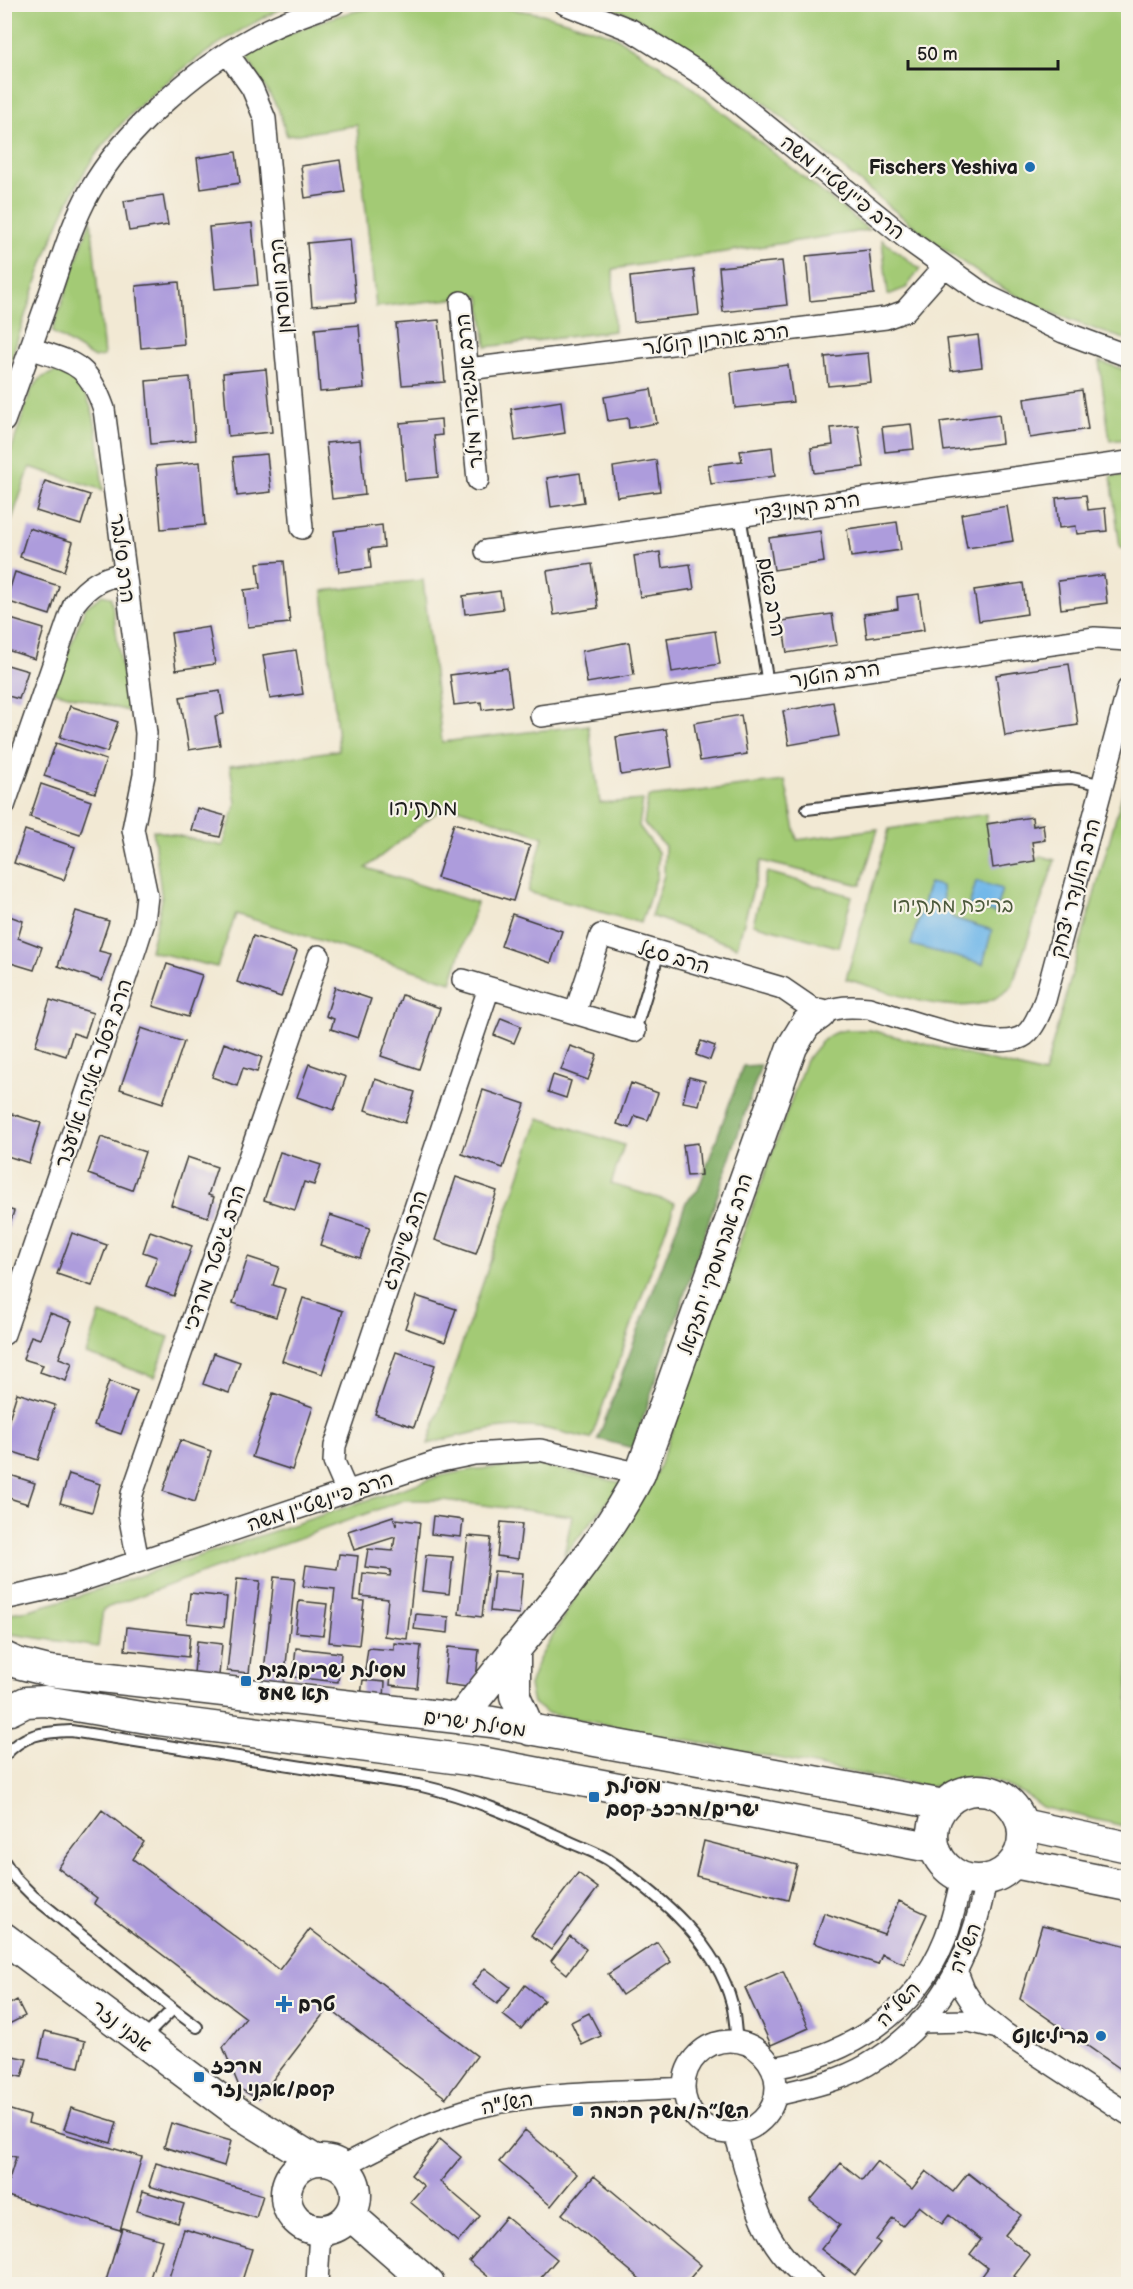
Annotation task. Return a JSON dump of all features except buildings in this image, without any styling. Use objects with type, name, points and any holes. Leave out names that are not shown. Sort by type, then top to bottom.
[{"type":"street","points":[[4,421],[71,231],[90,191],[106,166],[143,124],[181,89],[228,54],[264,32],[334,4]]},
{"type":"street","name":"הרב פיינשטיין משה","points":[[565,4],[631,30],[706,77],[945,267],[985,295],[1063,332],[1128,356]]},
{"type":"street","name":"הרב ווסרמן","points":[[228,54],[252,88],[264,119],[302,528]]},
{"type":"street","name":"הרב אהרון קוטלר","points":[[468,369],[886,318],[905,311],[945,267]]},
{"type":"street","name":"הרב אביגדור מילר","points":[[461,302],[477,480]]},
{"type":"street","name":"הרב סילבר","points":[[30,348],[77,366],[90,376],[104,409],[146,733],[144,775],[136,808]]},
{"type":"street","name":"הרב קמניצקי","points":[[486,550],[1128,462]]},
{"type":"street","points":[[4,807],[74,604],[91,584],[102,578],[125,573]]},
{"type":"street","name":"הרב הוטנר","points":[[541,716],[1095,638],[1128,640]]},
{"type":"street","name":"הרב הולנדר יצחק","points":[[820,1014],[837,1006],[869,1008],[977,1040],[1003,1043],[1026,1035],[1045,1000],[1128,689]]},
{"type":"street","name":"הרב דסלר אליהו אליעזר","points":[[4,1334],[144,922],[147,896],[135,847],[133,829],[136,808]]},
{"type":"street","name":"הרב סגל","points":[[575,1013],[601,936],[782,988],[820,1014]]},
{"type":"street","name":"הרב גיפטר מרדכי","points":[[138,1561],[129,1514],[132,1494],[319,956]]},
{"type":"street","points":[[463,980],[635,1031]]},
{"type":"street","name":"הרב שיינברג","points":[[347,1492],[334,1462],[335,1446],[489,988]]},
{"type":"street","name":"הרב אברמסקי יחזקאל","points":[[460,1719],[515,1648],[533,1629],[612,1521],[640,1474],[792,1047],[806,1024],[820,1014]]},
{"type":"street","name":"הרב פיינשטיין משה","points":[[4,1599],[60,1587],[436,1462],[474,1454],[540,1450],[570,1455],[640,1474]]},
{"type":"street","points":[[515,1648],[515,1696],[530,1730]]},
{"type":"street","points":[[4,1658],[15,1675],[17,1687],[7,1713]]},
{"type":"street","name":"מסילת ישרים","points":[[4,1658],[49,1671],[460,1719],[944,1805]]},
{"type":"street","name":"מסילת ישרים","points":[[7,1713],[26,1702],[45,1701],[159,1720],[476,1761],[935,1848]]},
{"type":"street","points":[[989,1791],[1010,1803],[1022,1824],[1022,1844],[1014,1863],[997,1876],[974,1878],[950,1870],[935,1848],[934,1826],[944,1805],[965,1792],[989,1791]]},
{"type":"street","points":[[1022,1824],[1128,1847]]},
{"type":"street","points":[[1014,1863],[1128,1886]]},
{"type":"street","name":"השל\"ה","points":[[776,2095],[841,2077],[867,2066],[920,2022],[943,1994],[957,1972],[974,1933],[974,1878]]},
{"type":"street","name":"השל”ה","points":[[773,2068],[797,2064],[854,2043],[891,2016],[923,1979],[944,1942],[974,1878]]},
{"type":"street","name":"אבני נזר","points":[[4,1938],[44,1965],[240,2114],[329,2163]]},
{"type":"street","points":[[957,1972],[964,1990],[978,2012],[998,2028],[1128,2114]]},
{"type":"street","points":[[920,2022],[969,2021],[998,2028]]},
{"type":"street","points":[[736,2040],[752,2046],[764,2055],[773,2068],[776,2095],[771,2109],[761,2121],[749,2129],[735,2133],[720,2132],[705,2126],[694,2116],[687,2103],[684,2088],[685,2075],[699,2052],[717,2043],[736,2040]]},
{"type":"street","name":"השל\"ה","points":[[329,2163],[464,2111],[540,2097],[684,2088]]},
{"type":"street","name":"אבני נזר","points":[[240,2114],[290,2178]]},
{"type":"street","points":[[735,2133],[753,2199],[765,2229],[782,2255],[814,2284]]},
{"type":"street","points":[[329,2163],[355,2184],[355,2206],[350,2215],[337,2227],[309,2229],[292,2215],[285,2194],[290,2178],[300,2166],[329,2163]]},
{"type":"street","points":[[350,2215],[429,2284]]},
{"type":"street","points":[[317,2284],[320,2230]]},
{"type":"lane","name":"הרב פאם","points":[[740,515],[768,684]]},
{"type":"lane","points":[[807,809],[1053,779],[1072,778],[1103,785]]},
{"type":"lane","points":[[635,1031],[659,952]]},
{"type":"lane","points":[[4,1756],[15,1743],[37,1733],[70,1731],[418,1785],[453,1793],[491,1806],[612,1861],[680,1918],[706,1950],[725,1986],[732,2004],[736,2040]]},
{"type":"lane","points":[[4,1861],[15,1878],[34,1897],[197,2027]]},
{"type":"lane","points":[[141,2041],[173,2009]]},
{"type":"green space","points":[[5,4],[289,5],[229,38],[169,80],[141,104],[94,157],[77,185],[55,231],[5,377]]},
{"type":"green space","points":[[429,4],[478,4],[542,14],[613,35],[683,80],[869,230],[613,269],[614,331],[486,347],[480,296],[376,307],[357,125],[287,136],[278,108],[245,55],[308,26],[364,9]]},
{"type":"green space","points":[[607,5],[1128,5],[1128,340],[1058,315],[991,281],[942,248],[757,97],[709,62],[659,31]]},
{"type":"green space","points":[[91,218],[104,356],[94,358],[52,332]]},
{"type":"green space","points":[[882,240],[920,269],[906,288],[888,295]]},
{"type":"green space","points":[[1099,361],[1128,371],[1128,439],[1110,441]]},
{"type":"green space","points":[[54,372],[69,377],[81,387],[89,402],[98,438],[103,490],[30,467],[5,539],[5,469],[31,390],[41,378]]},
{"type":"green space","points":[[1128,475],[1128,549],[1120,548],[1111,476]]},
{"type":"green space","points":[[423,580],[442,742],[588,725],[600,803],[643,800],[639,826],[658,852],[657,876],[641,923],[528,892],[543,837],[447,804],[366,868],[477,903],[451,982],[236,914],[217,967],[150,951],[162,900],[153,830],[223,846],[236,803],[230,766],[339,750],[323,591]]},
{"type":"green space","points":[[102,595],[111,597],[128,711],[53,691],[85,608]]},
{"type":"green space","points":[[1128,774],[1128,1827],[1042,1807],[1026,1795],[979,1777],[927,1787],[546,1713],[533,1703],[529,1686],[538,1661],[582,1585],[657,1472],[805,1062],[819,1044],[831,1034],[847,1030],[870,1030],[1044,1074]]},
{"type":"green space","points":[[785,781],[797,840],[878,829],[861,885],[761,861],[737,947],[651,916],[664,875],[665,846],[644,824],[648,797]]},
{"type":"green space","name":"בריכת מתתיהו","points":[[986,814],[987,824],[1032,817],[1033,826],[1043,824],[1045,840],[1032,842],[1035,861],[1041,856],[1055,860],[1012,986],[995,998],[976,1004],[954,1006],[908,998],[846,979],[889,829]]},
{"type":"green space","points":[[767,872],[852,896],[838,947],[753,924]]},
{"type":"green space","points":[[761,1065],[633,1448],[598,1439],[686,1202],[698,1190],[743,1066]]},
{"type":"green space","points":[[539,1118],[624,1145],[611,1184],[675,1203],[591,1439],[546,1429],[512,1427],[470,1433],[428,1444]]},
{"type":"green space","points":[[100,1314],[169,1337],[155,1377],[86,1354]]},
{"type":"green space","points":[[539,1465],[623,1483],[564,1555],[572,1516],[443,1500],[404,1500],[103,1609],[98,1647],[5,1633],[5,1614],[75,1597],[440,1476],[476,1469]]},
{"type":"water","points":[[976,881],[1002,889],[995,913],[969,906]]},
{"type":"water","points":[[929,883],[942,886],[943,900],[953,918],[992,930],[983,964],[911,945]]},
{"type":"place","name":"Fischers Yeshiva","points":[[1030,167]]},
{"type":"place","name":"מסילת ישרים/בית תא שמע","points":[[246,1681]]},
{"type":"place","name":"מסילת ישרים/מרכז קסם","points":[[594,1797]]},
{"type":"place","name":"טרם","points":[[284,2004]]},
{"type":"place","name":"בריליאנט","points":[[1101,2036]]},
{"type":"place","name":"מרכז קסם/אבני נזר","points":[[199,2077]]},
{"type":"place","name":"השל״ה/משך חכמה","points":[[578,2111]]},
{"type":"district","name":"מתתיהו","points":[[423,807]]}]
